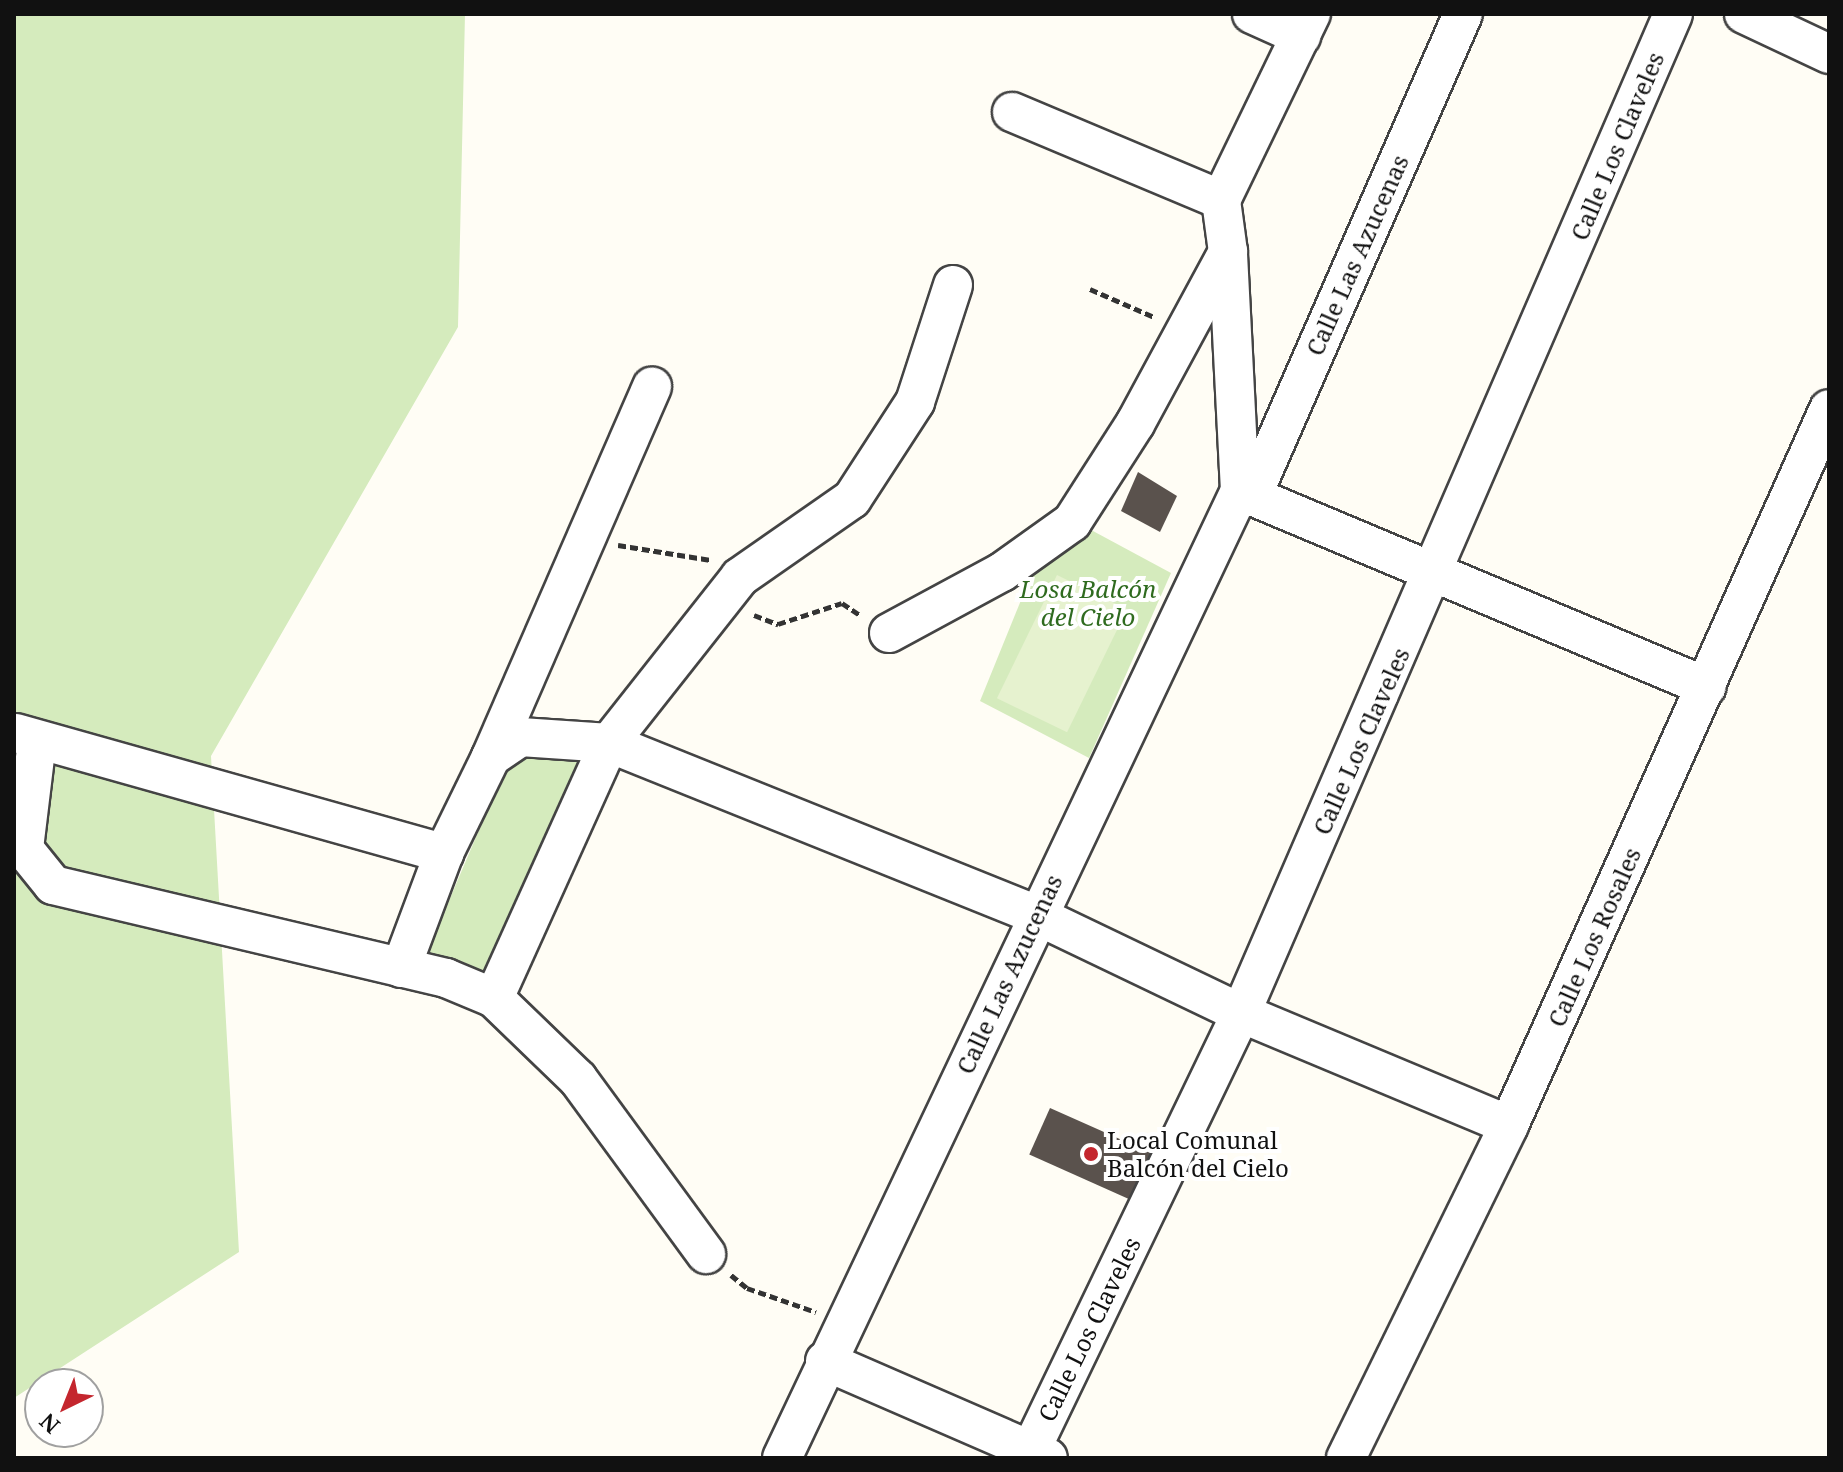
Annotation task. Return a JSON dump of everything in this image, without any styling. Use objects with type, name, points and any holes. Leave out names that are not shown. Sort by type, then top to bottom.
[{"type":"street","points":[[1252,14],[1306,25],[1221,200],[1228,252],[1246,494],[1437,570],[1707,687]]},
{"type":"street","name":"Calle Las Azucenas","points":[[782,1458],[1036,915],[1246,494],[1463,14]]},
{"type":"street","name":"Calle Los Claveles","points":[[1035,1455],[1241,1013],[1437,570],[1673,14]]},
{"type":"street","points":[[1744,14],[1829,54]]},
{"type":"street","points":[[1012,112],[1221,200]]},
{"type":"street","points":[[889,633],[1002,572],[1072,522],[1188,332],[1228,252]]},
{"type":"street","points":[[494,998],[609,743],[740,577],[852,499],[915,402],[953,285]]},
{"type":"street","points":[[401,968],[444,853],[491,757],[652,386]]},
{"type":"street","name":"Calle Los Rosales","points":[[1346,1458],[1509,1125],[1829,409]]},
{"type":"street","points":[[444,853],[26,737],[24,849],[53,885],[401,968],[494,998],[578,1079],[706,1254]]},
{"type":"street","points":[[491,757],[521,737],[609,743],[1036,915],[1241,1013],[1509,1125]]},
{"type":"street","points":[[825,1361],[1035,1455]]},
{"type":"path","points":[[1090,289],[1188,332]]},
{"type":"path","points":[[586,540],[717,561]]},
{"type":"path","points":[[756,606],[747,613],[778,624],[842,603],[889,633]]},
{"type":"path","points":[[706,1254],[747,1288],[843,1322]]},
{"type":"green space","points":[[14,14],[465,14],[458,327],[211,756],[239,1252],[60,1368],[24,1368],[24,1392],[14,1398]]},
{"type":"green space","name":"Losa Balcón del Cielo","points":[[1080,524],[1171,573],[1089,758],[980,701],[1039,556]]},
{"type":"green space","points":[[1057,575],[1127,609],[1067,732],[997,698]]},
{"type":"green space","points":[[527,755],[594,762],[497,981],[425,957],[502,776]]},
{"type":"building","points":[[1138,472],[1177,496],[1160,532],[1121,511]]},
{"type":"building","name":"Local Comunal Balcón del Cielo","points":[[1050,1108],[1152,1154],[1132,1200],[1029,1155]]},
{"type":"place","name":"Local Comunal Balcón del Cielo","points":[[1091,1154]]}]
